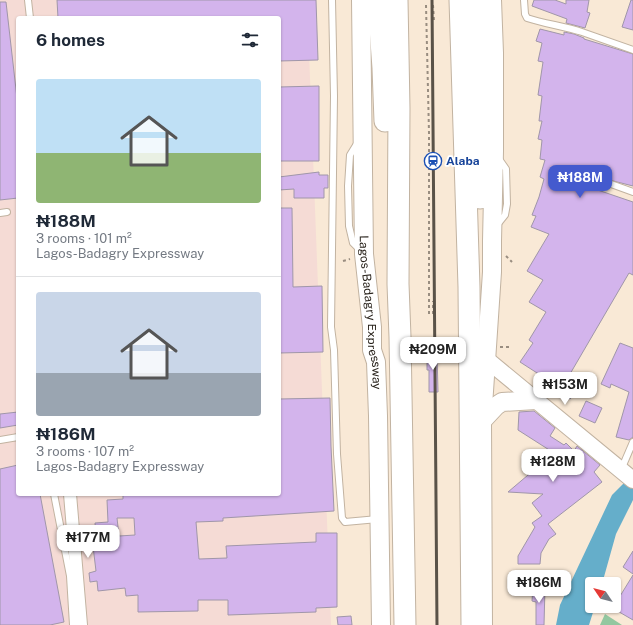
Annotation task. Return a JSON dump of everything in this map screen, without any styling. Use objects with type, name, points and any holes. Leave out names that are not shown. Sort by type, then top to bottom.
[{"type":"highway","points":[[378,0],[383,68],[388,235],[398,284]]},
{"type":"highway","name":"Lagos-Badagry Expressway","points":[[397,0],[399,108],[398,284],[404,625]]},
{"type":"highway","points":[[460,0],[469,287],[472,625]]},
{"type":"highway","points":[[469,287],[480,235],[479,0]]},
{"type":"main road","name":"Lagos-Badagry Expressway","points":[[362,0],[364,254],[372,327],[372,350],[376,362],[381,625]]},
{"type":"main road","points":[[484,625],[482,421],[492,272],[494,53],[492,0]]},
{"type":"main road","points":[[482,421],[496,406],[502,402],[536,400]]},
{"type":"street","points":[[486,359],[627,475]]},
{"type":"street","points":[[70,496],[81,625]]},
{"type":"lane","points":[[28,0],[30,16]]},
{"type":"lane","points":[[332,0],[334,104],[332,327],[337,454],[342,518],[345,522],[380,519]]},
{"type":"lane","points":[[524,0],[525,14],[527,18],[583,33],[633,50]]},
{"type":"lane","points":[[611,184],[633,192]]},
{"type":"lane","points":[[0,213],[7,212]]},
{"type":"lane","points":[[0,440],[16,437]]},
{"type":"lane","points":[[627,475],[633,442]]},
{"type":"lane","points":[[54,496],[70,576],[73,625]]},
{"type":"path","points":[[426,5],[429,133],[429,314]]},
{"type":"path","points":[[433,5],[434,20]]},
{"type":"path","points":[[433,301],[433,314]]},
{"type":"shaded area","points":[[0,0],[307,0],[331,625],[0,625]]},
{"type":"green space","points":[[605,614],[622,625],[600,625]]},
{"type":"water","points":[[633,474],[633,500],[616,534],[604,577],[585,577],[585,613],[593,613],[589,625],[556,625],[560,605],[612,495]]},
{"type":"building","points":[[57,0],[316,0],[318,60],[281,61],[281,16],[58,16]]},
{"type":"building","points":[[534,0],[555,0],[566,4],[566,0],[589,0],[587,12],[590,13],[585,28],[566,23],[567,19],[532,6]]},
{"type":"building","points":[[631,0],[633,0],[633,30],[622,27]]},
{"type":"building","points":[[0,2],[6,2],[16,90],[16,198],[0,200]]},
{"type":"building","points":[[540,29],[564,35],[564,32],[574,34],[584,39],[633,54],[633,186],[586,174],[583,185],[633,202],[633,275],[629,273],[570,374],[582,382],[570,399],[546,382],[548,380],[520,362],[533,343],[529,340],[546,312],[529,302],[543,280],[527,271],[549,234],[531,227],[536,216],[532,215],[544,179],[540,177],[545,160],[540,159],[542,140],[538,139],[542,121],[539,121],[542,96],[538,95],[543,62],[538,61],[542,43],[536,41]]},
{"type":"building","points":[[319,86],[319,161],[281,161],[281,87]]},
{"type":"building","points":[[319,172],[319,175],[328,175],[328,188],[324,188],[324,198],[294,198],[294,189],[281,190],[281,177]]},
{"type":"building","points":[[281,208],[292,208],[293,287],[322,286],[323,352],[281,353]]},
{"type":"building","points":[[620,343],[633,348],[633,437],[629,440],[616,437],[629,392],[611,384],[610,388],[601,384]]},
{"type":"building","points":[[427,352],[437,352],[438,392],[429,392]]},
{"type":"building","points":[[330,398],[334,511],[223,518],[223,521],[196,522],[199,559],[227,558],[226,546],[316,542],[316,533],[337,533],[337,607],[316,608],[316,612],[228,615],[228,600],[198,600],[198,611],[138,612],[138,595],[126,596],[125,588],[98,591],[97,581],[90,582],[89,573],[96,571],[92,538],[96,538],[95,523],[108,522],[107,500],[123,499],[123,496],[281,496],[281,399]],"holes":[[[117,518],[134,518],[135,535],[119,536]]]},
{"type":"building","points":[[586,401],[602,408],[595,423],[579,416]]},
{"type":"building","points":[[534,411],[555,428],[550,436],[564,445],[566,443],[574,451],[577,446],[600,465],[594,472],[602,482],[548,524],[556,534],[549,539],[541,553],[540,564],[518,564],[518,556],[535,527],[532,523],[542,516],[532,503],[543,494],[508,492],[554,453],[518,430],[519,412]]},
{"type":"building","points":[[16,412],[16,425],[0,428],[0,414]]},
{"type":"building","points":[[16,465],[16,496],[40,496],[64,622],[50,625],[0,625],[0,469]]},
{"type":"building","points":[[633,551],[633,574],[623,567]]},
{"type":"building","points":[[633,575],[633,620],[621,613],[621,594]]},
{"type":"building","points":[[533,586],[545,587],[544,625],[536,625],[536,602],[532,601]]},
{"type":"building","points":[[351,616],[352,625],[338,625],[337,617]]},
{"type":"railway","points":[[432,0],[437,625]]},
{"type":"place","name":"Alaba","points":[[433,161]]}]
